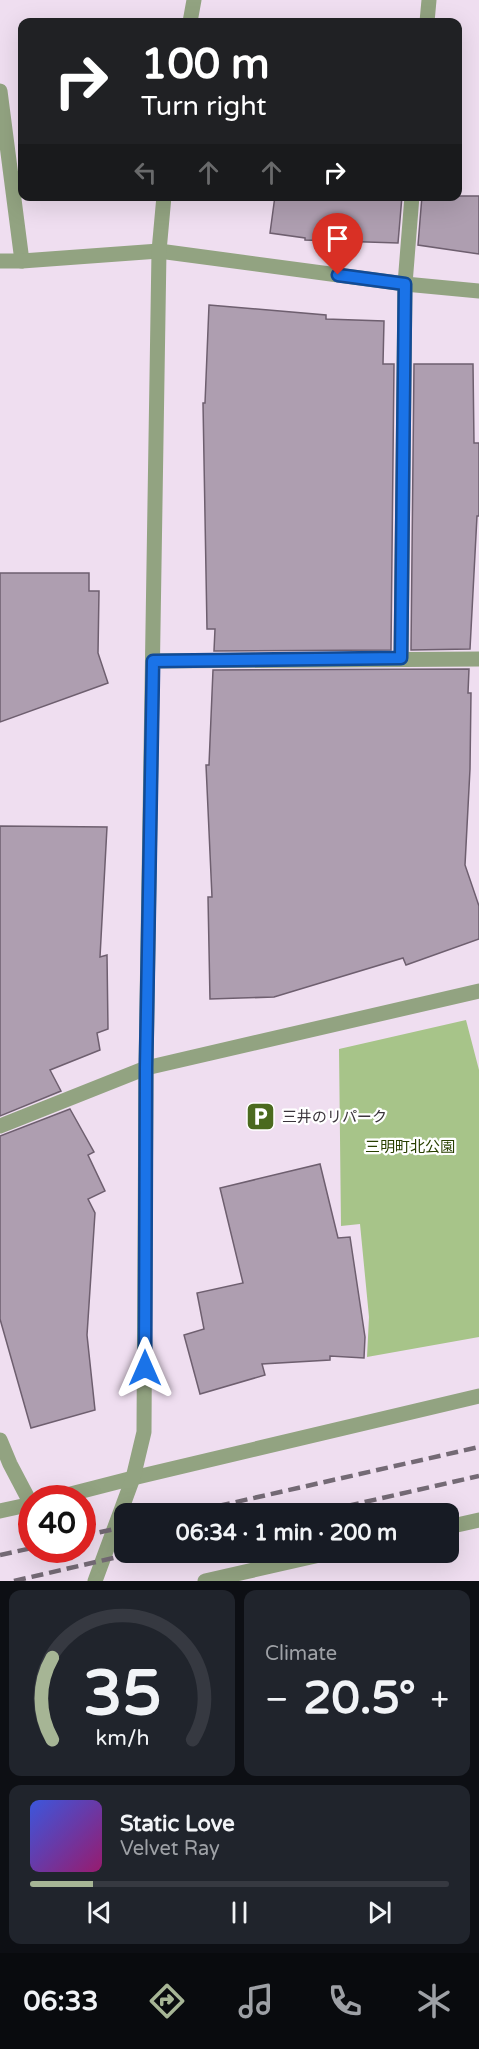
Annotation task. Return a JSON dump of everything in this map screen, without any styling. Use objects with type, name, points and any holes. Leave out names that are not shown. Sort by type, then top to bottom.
[{"type":"street","points":[[191,18],[194,0]]},
{"type":"street","points":[[427,18],[429,0]]},
{"type":"street","points":[[0,91],[22,261]]},
{"type":"street","points":[[95,1581],[133,1478],[144,1432],[146,1068],[159,251],[164,201]]},
{"type":"street","points":[[401,658],[405,284],[412,201]]},
{"type":"street","points":[[0,261],[159,251],[405,284],[479,291]]},
{"type":"street","points":[[153,661],[479,659]]},
{"type":"street","points":[[0,1126],[146,1068],[479,991]]},
{"type":"street","points":[[96,1487],[479,1396]]},
{"type":"street","points":[[0,1440],[21,1485]]},
{"type":"street","points":[[0,1511],[18,1507]]},
{"type":"street","points":[[459,1525],[479,1520]]},
{"type":"street","points":[[206,1581],[285,1563]]},
{"type":"green space","name":"三明町北公園","points":[[466,1020],[479,1070],[479,1337],[367,1357],[369,1317],[360,1224],[341,1226],[339,1049]]},
{"type":"building","points":[[462,196],[479,196],[479,254],[418,245],[422,201],[462,201]]},
{"type":"building","points":[[274,201],[402,201],[398,243],[305,240],[305,238],[270,233]]},
{"type":"building","points":[[209,305],[326,315],[326,319],[384,321],[383,364],[394,364],[391,650],[214,651],[215,629],[207,629],[203,403],[205,403]]},
{"type":"building","points":[[414,364],[473,364],[474,443],[479,443],[479,516],[477,516],[470,649],[411,650]]},
{"type":"building","points":[[0,573],[89,573],[89,591],[99,591],[98,653],[108,683],[0,722]]},
{"type":"building","points":[[469,669],[470,769],[465,865],[479,906],[479,939],[406,965],[403,958],[274,997],[210,999],[208,897],[212,897],[206,765],[209,765],[213,670]]},
{"type":"building","points":[[0,826],[107,827],[100,957],[107,955],[108,1029],[97,1033],[100,1050],[50,1070],[61,1091],[0,1116]]},
{"type":"building","points":[[70,1109],[94,1152],[88,1155],[105,1191],[88,1199],[95,1213],[87,1335],[95,1410],[31,1428],[0,1319],[0,1136]]},
{"type":"building","points":[[320,1164],[338,1238],[350,1237],[365,1337],[364,1358],[330,1356],[330,1360],[262,1364],[265,1375],[200,1394],[184,1335],[204,1329],[197,1293],[243,1283],[220,1188]]},
{"type":"railway","points":[[232,1503],[479,1447]]},
{"type":"railway","points":[[360,1503],[479,1476]]},
{"type":"railway","points":[[96,1533],[114,1529]]},
{"type":"railway","points":[[0,1555],[18,1551]]},
{"type":"railway","points":[[14,1581],[114,1558]]},
{"type":"place","name":"三井のリパーク","points":[[261,1117]]},
{"type":"route","points":[[145,1368],[146,1068],[153,661],[401,658],[405,284],[338,275]]}]
